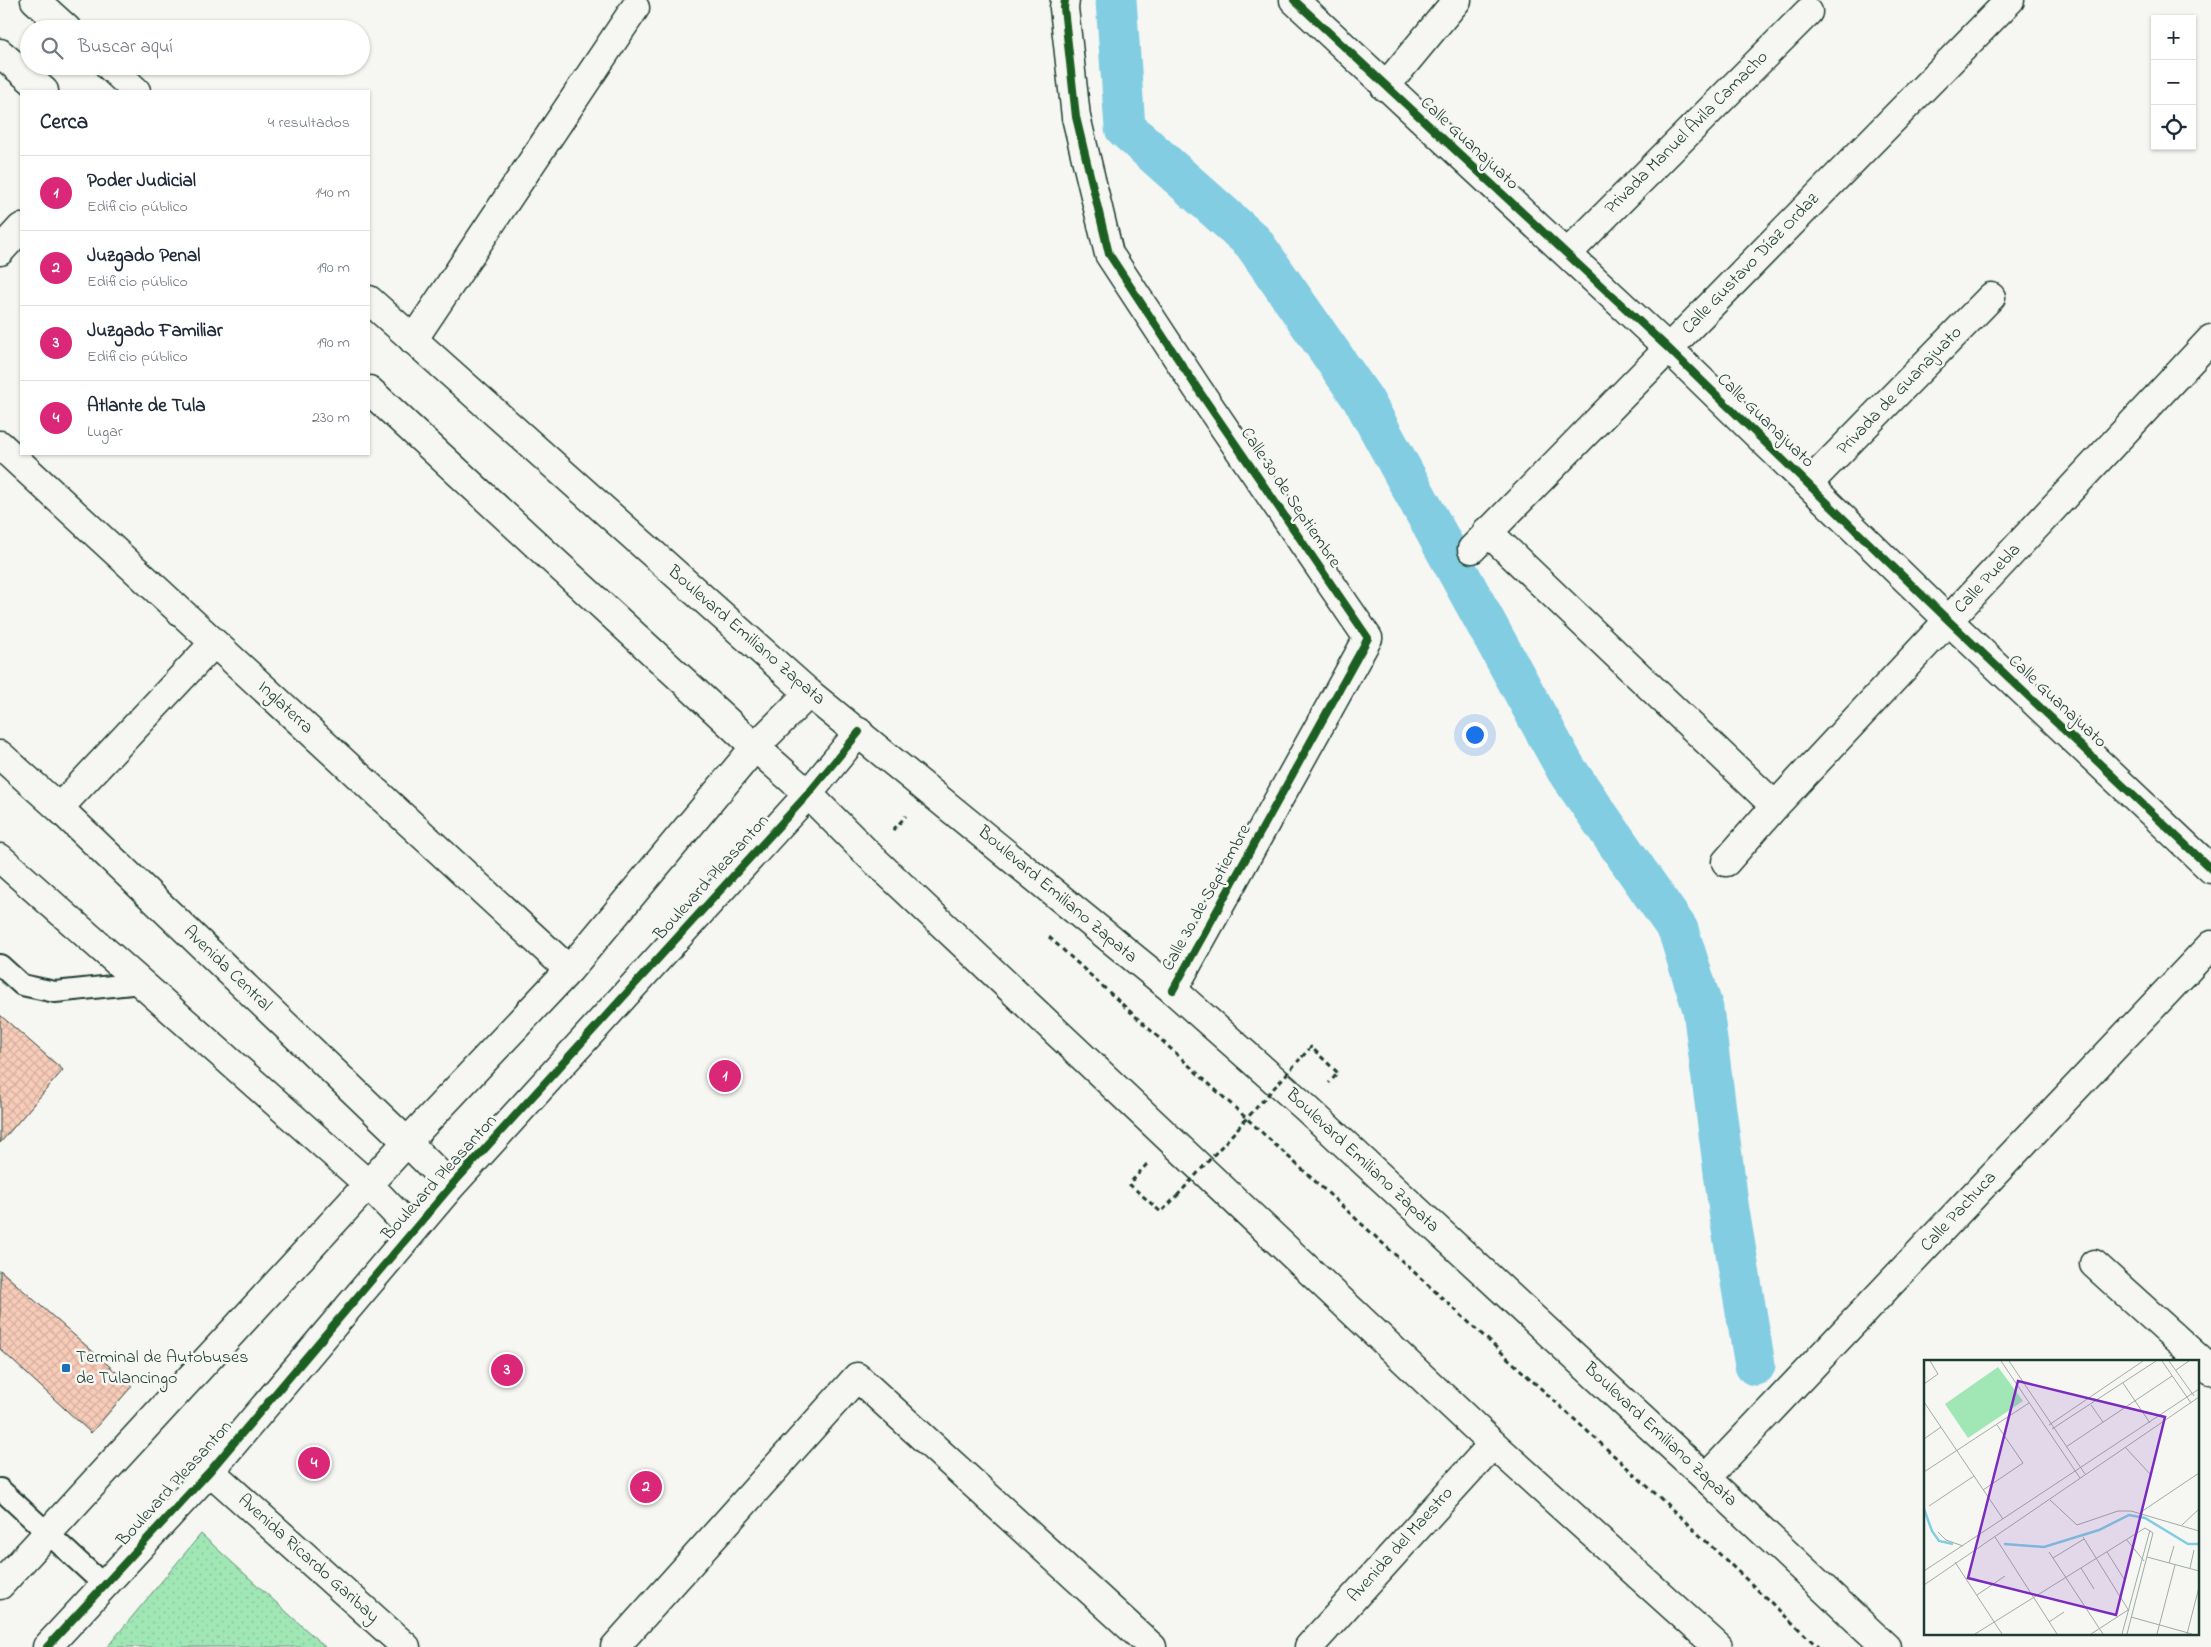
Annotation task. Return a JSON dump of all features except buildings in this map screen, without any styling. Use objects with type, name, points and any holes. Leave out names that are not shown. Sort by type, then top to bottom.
[{"type":"street","points":[[35,0],[57,20]]},
{"type":"street","name":"Calle Guanajuato","points":[[1294,0],[1668,348],[1950,621],[2211,869]]},
{"type":"street","points":[[1385,86],[1457,0]]},
{"type":"street","name":"Calle Gustavo Díaz Ordaz","points":[[1775,806],[1480,540],[2010,0]]},
{"type":"street","name":"Calle 30 de Septiembre","points":[[1061,3],[1076,117],[1109,254],[1197,388],[1368,638],[1173,990]]},
{"type":"street","points":[[412,340],[636,8]]},
{"type":"street","name":"Privada Manuel Ávila Camacho","points":[[1567,254],[1808,12]]},
{"type":"street","points":[[0,53],[20,70]]},
{"type":"street","points":[[25,75],[43,90]]},
{"type":"street","points":[[118,75],[135,90]]},
{"type":"street","points":[[0,252],[20,229]]},
{"type":"street","name":"Privada de Guanajuato","points":[[1808,484],[1991,297]]},
{"type":"street","name":"Boulevard Emiliano Zapata","points":[[370,301],[809,693],[1173,990],[1305,1108],[1886,1647]]},
{"type":"street","name":"Calle Puebla","points":[[1726,862],[1775,806],[1950,621],[2211,339]]},
{"type":"street","points":[[370,391],[754,748],[808,794],[870,856],[1494,1444],[1718,1647]]},
{"type":"street","name":"Inglaterra","points":[[0,445],[569,970]]},
{"type":"street","points":[[59,808],[214,643]]},
{"type":"street","points":[[0,1585],[368,1184],[569,970],[754,748],[809,693]]},
{"type":"street","name":"Boulevard Pleasanton","points":[[47,1647],[210,1471],[450,1186],[808,794],[859,732]]},
{"type":"street","name":"Avenida Central","points":[[0,755],[59,808],[407,1142],[450,1186]]},
{"type":"street","points":[[0,858],[368,1184],[412,1230]]},
{"type":"street","name":"Calle Pachuca","points":[[1706,1478],[2211,945]]},
{"type":"street","points":[[2094,1264],[2211,1370]]},
{"type":"street","points":[[615,1647],[857,1378],[1152,1647]]},
{"type":"street","name":"Avenida del Maestro","points":[[1309,1647],[1494,1444]]},
{"type":"street","name":"Avenida Ricardo Garibay","points":[[210,1471],[406,1647]]},
{"type":"lane","points":[[0,965],[22,985],[55,992],[141,983]]},
{"type":"lane","points":[[0,1489],[104,1585]]},
{"type":"path","points":[[870,856],[930,790]]},
{"type":"path","points":[[1043,932],[1658,1496],[1818,1647]]},
{"type":"path","points":[[1129,1184],[1161,1212],[1312,1047],[1338,1073]]},
{"type":"green space","points":[[201,1534],[325,1647],[107,1647]]},
{"type":"waterway","points":[[1116,0],[1125,128],[1253,242],[1364,401],[1566,769],[1678,930],[1703,1009],[1729,1211],[1755,1365]]},
{"type":"cycle path","points":[[1065,0],[1064,8],[1076,117],[1109,254],[1197,388],[1368,638],[1173,990]]},
{"type":"cycle path","points":[[1294,0],[1668,348],[1949,621],[2211,869]]},
{"type":"cycle path","points":[[47,1647],[210,1471],[451,1186],[808,794],[859,732]]},
{"type":"place","name":"Poder Judicial","points":[[725,1076]]},
{"type":"place","name":"Terminal de Autobuses de Tulancingo","points":[[66,1368]]},
{"type":"place","name":"Juzgado Familiar","points":[[507,1370]]},
{"type":"place","name":"Atlante de Tula","points":[[314,1463]]},
{"type":"place","name":"Juzgado Penal","points":[[646,1487]]}]
